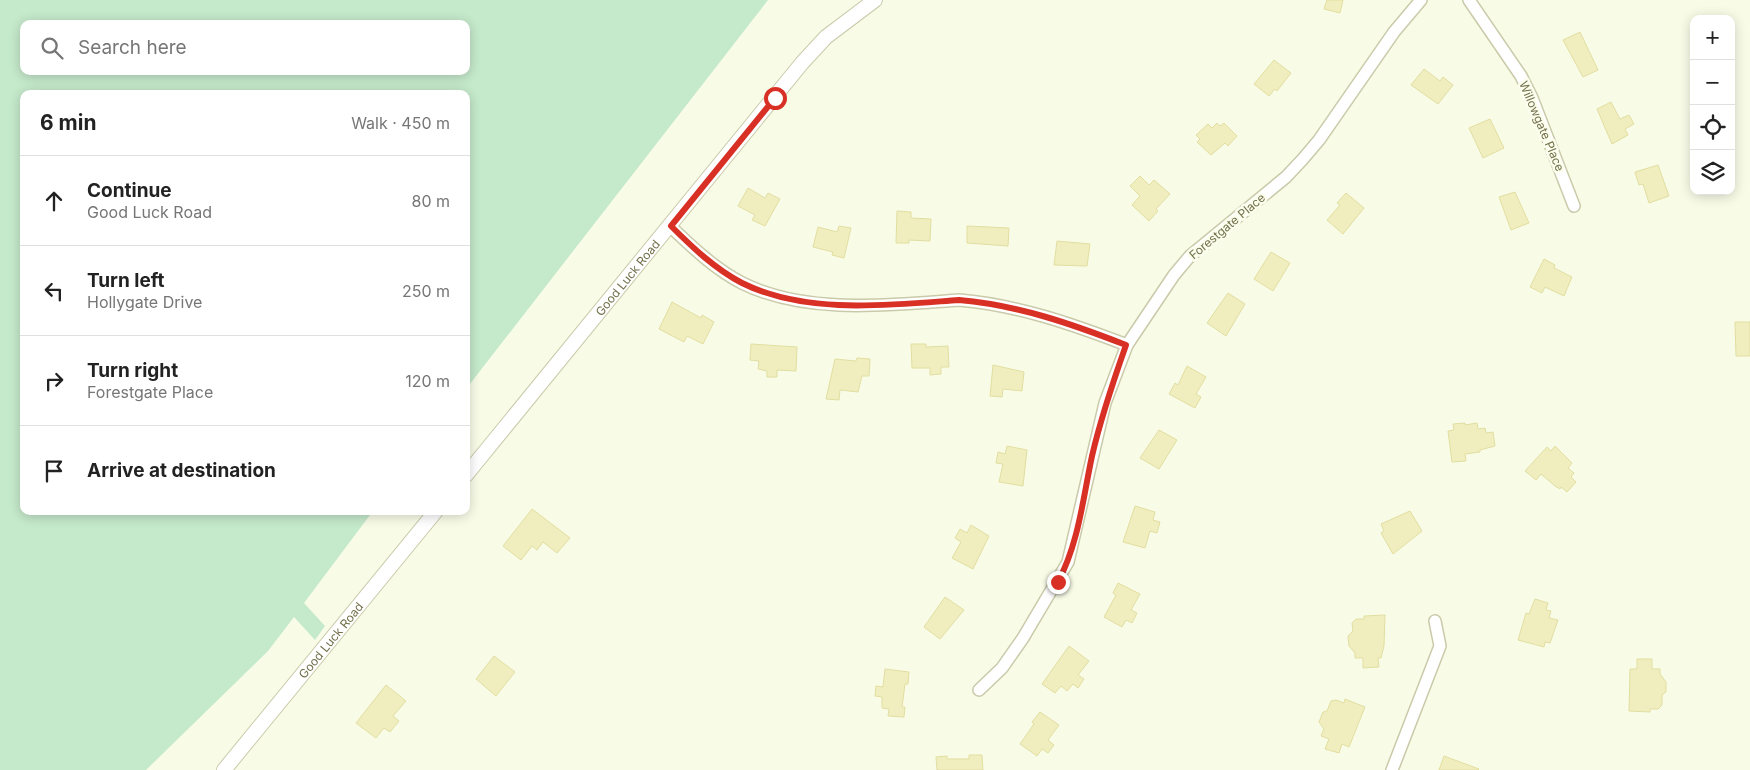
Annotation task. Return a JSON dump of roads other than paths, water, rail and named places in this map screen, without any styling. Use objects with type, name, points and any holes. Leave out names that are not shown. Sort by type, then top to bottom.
[{"type":"street","name":"Good Luck Road","points":[[470,470],[826,36],[875,0]]},
{"type":"street","name":"Forestgate Place","points":[[979,690],[1002,668],[1023,638],[1068,562],[1105,403],[1126,345],[1174,275],[1190,256],[1286,177],[1302,160],[1319,140],[1394,32],[1421,0]]},
{"type":"street","name":"Willowgate Place","points":[[1469,0],[1521,76],[1532,98],[1574,206]]},
{"type":"street","points":[[671,226],[695,249],[741,282],[781,298],[832,304],[959,300],[979,302],[1054,318],[1126,345]]},
{"type":"street","name":"Good Luck Road","points":[[224,770],[433,515]]},
{"type":"street","points":[[1392,770],[1440,646],[1435,621]]}]
